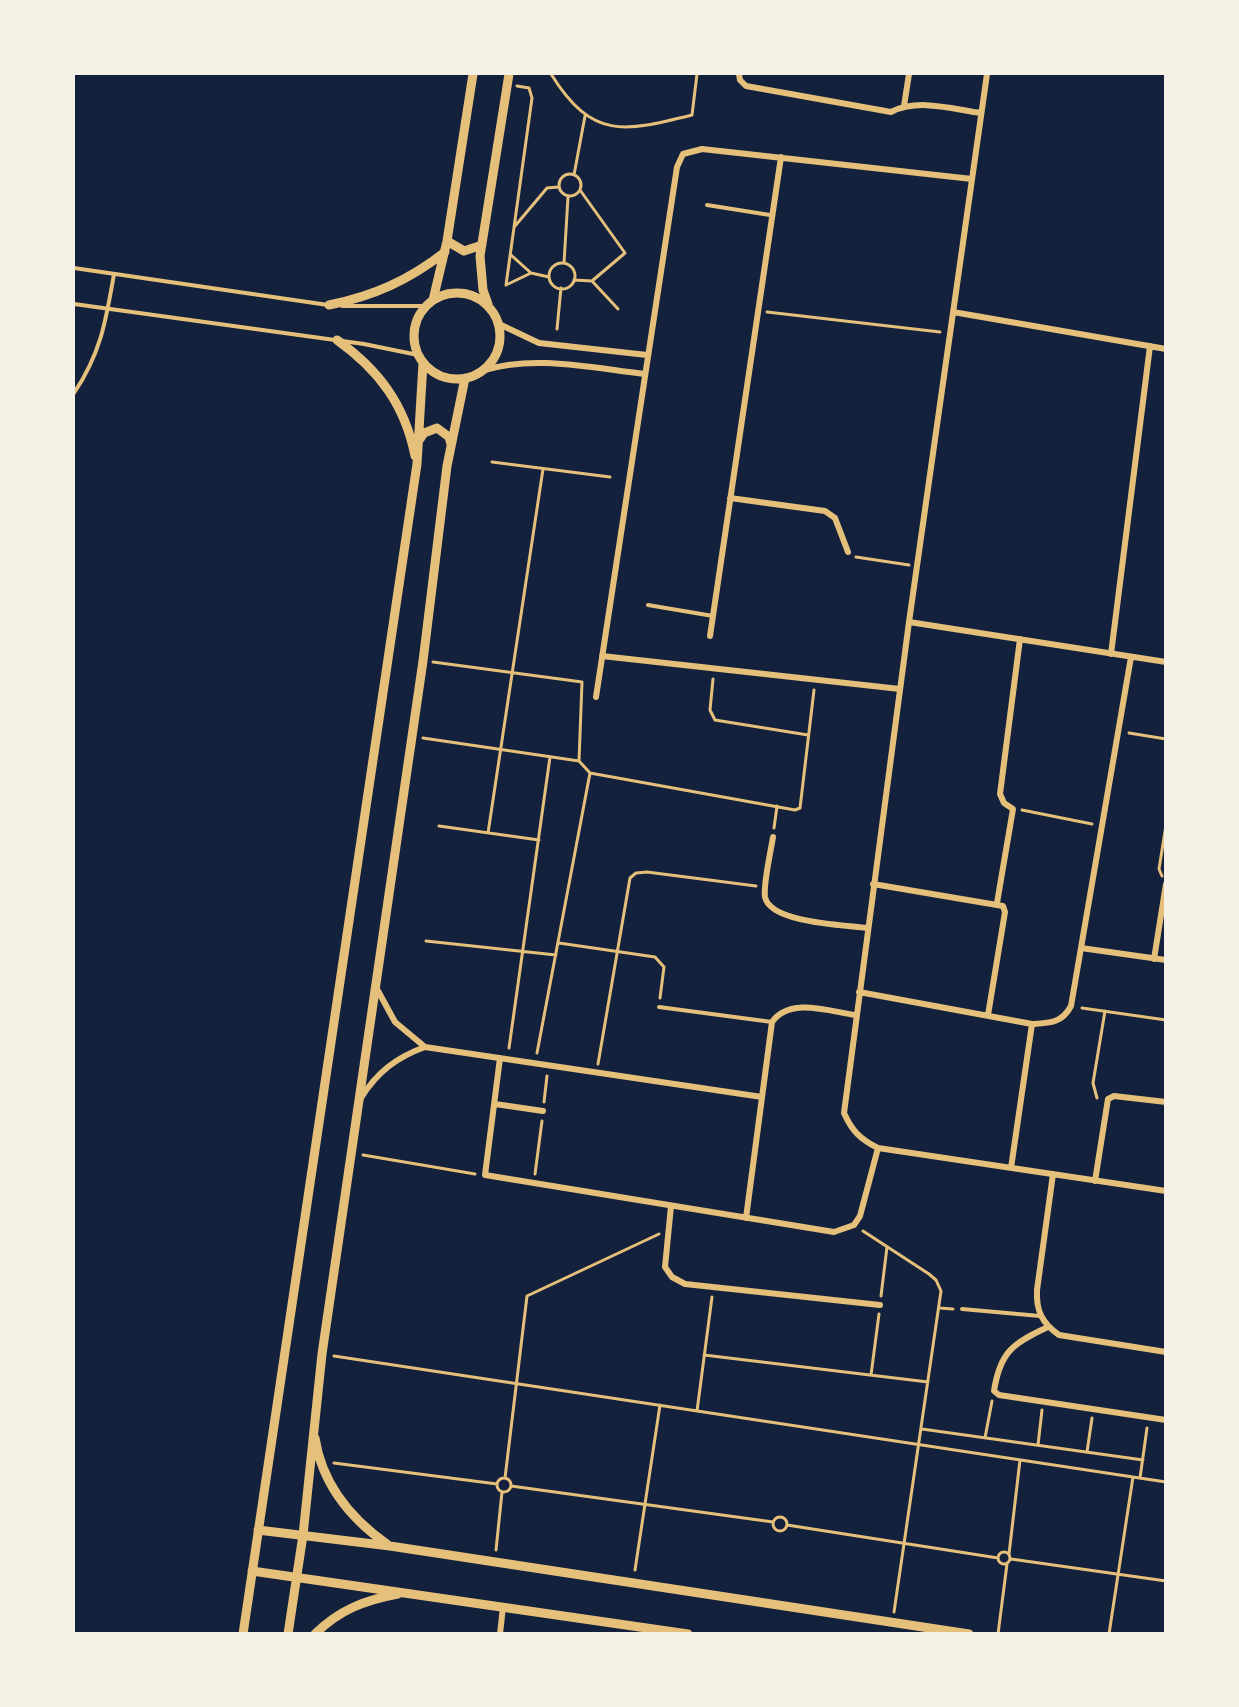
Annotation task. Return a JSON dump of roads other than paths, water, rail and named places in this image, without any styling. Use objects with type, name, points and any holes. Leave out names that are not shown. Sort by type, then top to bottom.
[{"type":"street","points":[[243,1634],[417,464],[420,439],[420,359],[413,335],[414,324],[429,303],[445,252],[473,74]]},
{"type":"street","points":[[481,371],[489,364],[499,346],[499,324],[489,306],[480,273],[482,244],[509,74]]},
{"type":"street","points":[[739,74],[740,80],[746,86],[891,112],[904,106],[923,105],[981,114]]},
{"type":"street","points":[[904,106],[909,74]]},
{"type":"street","points":[[987,74],[916,566],[855,1015],[844,1113],[850,1129],[862,1141],[878,1148],[1166,1191]]},
{"type":"street","points":[[596,697],[678,160],[683,154],[695,148],[972,179]]},
{"type":"street","points":[[710,636],[770,215],[781,157]]},
{"type":"street","points":[[447,241],[464,251],[482,244]]},
{"type":"street","points":[[329,305],[361,299],[392,287],[420,272],[445,252]]},
{"type":"street","points":[[429,303],[444,294],[462,293],[479,299],[489,306]]},
{"type":"street","points":[[953,312],[1166,349]]},
{"type":"street","points":[[499,324],[539,343],[647,355]]},
{"type":"street","points":[[337,340],[362,358],[383,381],[411,435],[417,464]]},
{"type":"street","points":[[1111,654],[1150,346]]},
{"type":"street","points":[[420,359],[446,378],[465,378],[506,364],[532,362],[645,374]]},
{"type":"street","points":[[288,1634],[303,1535],[322,1354],[423,661],[451,444],[465,378]]},
{"type":"street","points":[[420,439],[424,433],[437,428],[444,431],[451,444]]},
{"type":"street","points":[[730,498],[825,511],[835,518],[848,552]]},
{"type":"street","points":[[909,622],[1166,662]]},
{"type":"street","points":[[997,903],[1013,809],[1004,803],[1000,794],[1020,639]]},
{"type":"street","points":[[602,656],[900,689]]},
{"type":"street","points":[[859,992],[1032,1024],[1051,1023],[1065,1017],[1071,1006],[1131,657]]},
{"type":"street","points":[[773,837],[765,897],[770,906],[783,916],[867,928]]},
{"type":"street","points":[[1154,959],[1166,883]]},
{"type":"street","points":[[873,884],[997,903],[1003,906],[1005,912],[988,1015]]},
{"type":"street","points":[[1081,948],[1166,960]]},
{"type":"street","points":[[375,986],[395,1022],[425,1047]]},
{"type":"street","points":[[746,1218],[772,1022],[779,1013],[789,1007],[855,1015]]},
{"type":"street","points":[[1011,1168],[1032,1024]]},
{"type":"street","points":[[359,1101],[368,1086],[386,1067],[409,1053],[425,1047],[762,1097]]},
{"type":"street","points":[[504,1058],[485,1175],[834,1232],[854,1225],[861,1216],[878,1148]]},
{"type":"street","points":[[1095,1180],[1104,1107],[1108,1099],[1114,1096],[1166,1102]]},
{"type":"street","points":[[495,1104],[543,1111]]},
{"type":"street","points":[[1053,1174],[1037,1290],[1036,1303],[1040,1316],[1048,1327],[1059,1335],[1166,1352]]},
{"type":"street","points":[[671,1206],[665,1267],[672,1277],[685,1284],[880,1305]]},
{"type":"street","points":[[1048,1327],[1014,1344],[1005,1354],[994,1391],[1005,1397],[1166,1420]]},
{"type":"street","points":[[313,1427],[321,1461],[332,1487],[347,1510],[367,1530],[390,1546]]},
{"type":"street","points":[[258,1530],[390,1546],[969,1634]]},
{"type":"street","points":[[252,1571],[688,1634]]},
{"type":"street","points":[[315,1634],[329,1620],[365,1600],[406,1593]]},
{"type":"street","points":[[500,1634],[503,1607]]},
{"type":"lane","points":[[707,205],[770,215]]},
{"type":"lane","points":[[74,268],[329,305],[429,303]]},
{"type":"lane","points":[[74,393],[96,356],[103,336],[114,274]]},
{"type":"lane","points":[[74,304],[337,340],[420,359]]},
{"type":"lane","points":[[648,605],[713,616]]},
{"type":"lane","points":[[659,1007],[772,1022]]},
{"type":"lane","points":[[962,1309],[1040,1316]]}]
